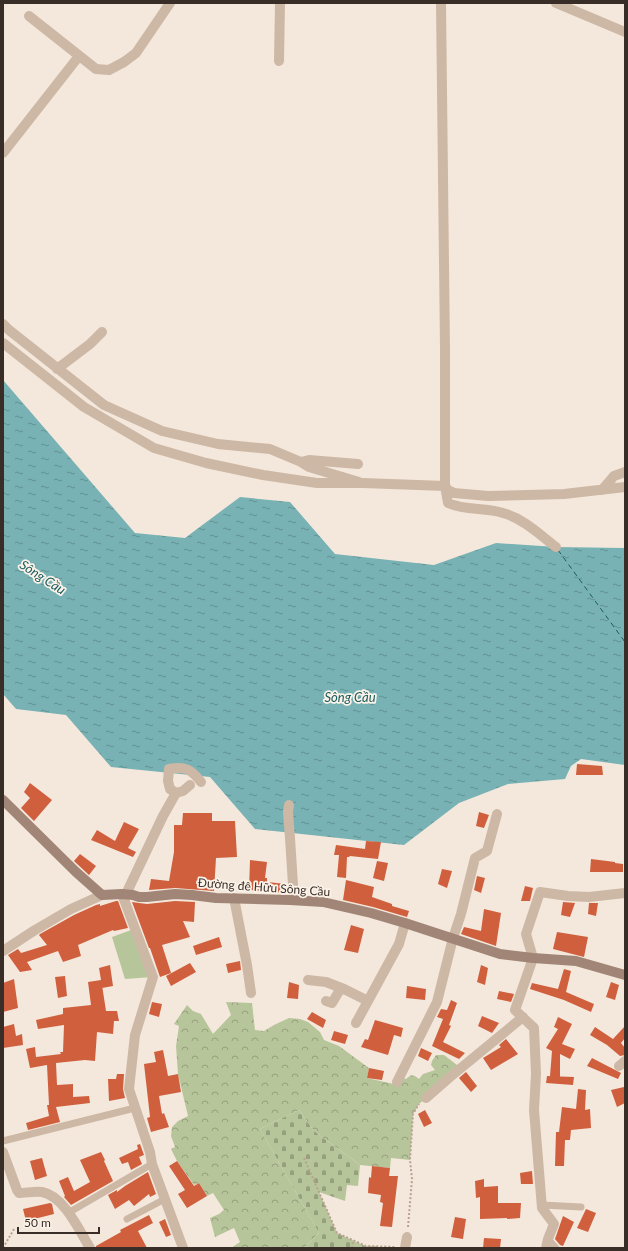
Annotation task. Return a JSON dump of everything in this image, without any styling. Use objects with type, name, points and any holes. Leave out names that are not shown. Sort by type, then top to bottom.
[{"type":"main road","points":[[3,800],[76,872],[102,895]]},
{"type":"main road","name":"Đường đê Hữu Sông Cầu","points":[[102,895],[124,894],[139,897],[175,894],[323,902],[371,913],[500,954],[576,961],[625,975]]},
{"type":"street","points":[[29,16],[96,69],[109,70],[124,62],[136,53],[170,3]]},
{"type":"street","points":[[279,61],[280,3]]},
{"type":"street","points":[[441,3],[445,486],[448,503],[458,507],[485,509],[519,519],[556,547]]},
{"type":"street","points":[[556,3],[625,32]]},
{"type":"street","points":[[3,153],[79,56]]},
{"type":"street","points":[[3,324],[8,330],[104,405],[118,412],[162,431],[218,444],[270,449],[310,467],[363,483]]},
{"type":"street","points":[[57,369],[90,344],[102,332]]},
{"type":"street","points":[[3,343],[84,407],[154,448],[206,463],[263,475],[316,483],[445,486],[448,490],[454,493],[488,496],[564,494],[625,487]]},
{"type":"street","points":[[110,422],[118,412]]},
{"type":"street","points":[[301,462],[309,460],[358,464]]},
{"type":"street","points":[[602,490],[614,476],[625,472]]},
{"type":"street","points":[[176,793],[170,789],[168,781],[169,768],[179,767],[186,769],[194,773],[201,782]]},
{"type":"street","points":[[183,1248],[152,1164],[150,1152],[129,1089],[135,1035],[153,977],[145,953],[134,929],[124,894],[176,793],[183,791],[190,785]]},
{"type":"street","points":[[289,805],[288,812],[294,900]]},
{"type":"street","points":[[397,1082],[437,1002],[475,858],[487,851],[497,814]]},
{"type":"street","points":[[547,1244],[554,1224],[542,1208],[534,1110],[536,1074],[534,1028],[516,1010],[533,958],[526,934],[540,892],[589,897],[625,893]]},
{"type":"street","points":[[3,951],[71,909],[102,895]]},
{"type":"street","points":[[234,898],[251,993]]},
{"type":"street","points":[[356,1023],[399,944],[404,923]]},
{"type":"street","points":[[308,980],[326,982],[368,1001]]},
{"type":"street","points":[[326,1002],[332,1003],[341,988]]},
{"type":"street","points":[[426,1098],[523,1017]]},
{"type":"street","points":[[3,1152],[17,1190],[20,1193],[42,1192],[58,1199],[90,1248]]},
{"type":"lane","points":[[3,1141],[135,1108]]},
{"type":"lane","points":[[68,1213],[152,1164]]},
{"type":"lane","points":[[127,1220],[165,1198]]},
{"type":"lane","points":[[542,1205],[581,1207]]},
{"type":"lane","points":[[547,1244],[556,1248]]},
{"type":"path","points":[[304,1158],[337,1233],[366,1246],[406,1244],[412,1179],[410,1160],[413,1114],[419,1104],[426,1098]]},
{"type":"path","points":[[4,1248],[14,1229]]},
{"type":"path","points":[[352,1248],[353,1240]]},
{"type":"green space","points":[[134,929],[153,977],[125,979],[112,937]]},
{"type":"green space","points":[[226,1002],[252,1003],[255,1030],[264,1031],[289,1018],[300,1019],[308,1022],[320,1032],[324,1040],[339,1046],[369,1068],[367,1078],[398,1085],[400,1077],[406,1079],[411,1075],[419,1079],[423,1074],[435,1070],[431,1065],[436,1055],[444,1055],[461,1068],[419,1104],[413,1114],[410,1160],[391,1158],[390,1168],[360,1165],[314,1131],[299,1110],[260,1129],[319,1233],[306,1246],[308,1248],[231,1248],[240,1242],[234,1228],[215,1237],[210,1218],[224,1210],[213,1193],[207,1196],[199,1183],[194,1185],[177,1161],[171,1149],[175,1147],[171,1136],[172,1127],[178,1121],[188,1116],[178,1074],[176,1046],[179,1026],[174,1024],[187,1005],[193,1011],[201,1014],[213,1034],[231,1015]]},
{"type":"green space","points":[[299,1110],[314,1131],[360,1165],[358,1186],[347,1185],[345,1201],[319,1192],[337,1233],[365,1246],[377,1246],[377,1248],[308,1248],[306,1246],[319,1233],[260,1129]]},
{"type":"water","name":"Sông Cầu","points":[[3,380],[135,533],[185,538],[240,497],[290,502],[335,554],[434,565],[496,543],[556,547],[625,548],[625,765],[581,759],[571,766],[565,779],[508,784],[459,803],[404,845],[255,829],[210,777],[111,767],[66,715],[16,709],[3,694]]},
{"type":"building","points":[[577,764],[602,766],[603,775],[576,775]]},
{"type":"building","points":[[30,783],[52,800],[34,821],[21,808],[30,798],[24,792]]},
{"type":"building","points":[[479,812],[489,815],[484,828],[476,826]]},
{"type":"building","points":[[183,813],[212,813],[212,821],[235,821],[237,857],[216,858],[214,891],[175,888],[149,890],[151,879],[169,881],[174,852],[174,825],[182,825]]},
{"type":"building","points":[[124,822],[139,829],[128,848],[136,852],[133,857],[91,840],[97,830],[115,841]]},
{"type":"building","points":[[366,841],[381,842],[378,859],[347,857],[346,878],[337,877],[339,855],[334,855],[336,845],[365,849]]},
{"type":"building","points":[[80,854],[96,866],[89,875],[74,861]]},
{"type":"building","points":[[591,859],[623,864],[623,872],[590,872]]},
{"type":"building","points":[[250,860],[267,862],[265,878],[267,878],[267,882],[286,884],[287,893],[249,890]]},
{"type":"building","points":[[377,861],[388,863],[384,881],[373,878]]},
{"type":"building","points":[[442,869],[452,871],[447,888],[438,884]]},
{"type":"building","points":[[477,876],[485,878],[481,893],[474,890]]},
{"type":"building","points":[[346,880],[374,887],[372,897],[392,904],[392,906],[409,911],[407,917],[343,900]]},
{"type":"building","points":[[525,886],[533,888],[530,901],[521,901]]},
{"type":"building","points":[[118,901],[128,928],[113,930],[78,945],[81,956],[63,962],[58,951],[27,962],[32,970],[20,972],[8,955],[18,949],[21,953],[47,945],[39,935],[40,934],[74,915],[96,905],[100,904],[100,906]]},
{"type":"building","points":[[175,901],[195,902],[194,922],[183,921],[190,937],[162,945],[171,973],[160,977],[132,902],[147,904]]},
{"type":"building","points":[[563,902],[575,903],[570,917],[561,915]]},
{"type":"building","points":[[589,903],[598,903],[596,916],[588,914]]},
{"type":"building","points":[[484,909],[501,913],[496,946],[461,934],[464,927],[481,931]]},
{"type":"building","points":[[351,925],[364,929],[358,953],[344,950]]},
{"type":"building","points":[[557,932],[588,937],[584,957],[553,949]]},
{"type":"building","points":[[219,937],[222,947],[196,955],[193,946]]},
{"type":"building","points":[[240,961],[241,970],[228,973],[226,964]]},
{"type":"building","points":[[190,963],[196,972],[171,986],[166,976]]},
{"type":"building","points":[[110,965],[113,986],[102,988],[106,1011],[117,1011],[119,1021],[114,1021],[113,1034],[97,1032],[95,1061],[85,1060],[56,1063],[57,1085],[73,1084],[73,1097],[89,1096],[90,1103],[56,1107],[60,1122],[28,1130],[26,1123],[49,1116],[47,1105],[49,1105],[47,1065],[30,1068],[26,1049],[35,1047],[36,1057],[61,1054],[60,1052],[63,1052],[64,1025],[38,1029],[36,1020],[63,1014],[63,1008],[91,1005],[88,982],[101,980],[99,968]]},
{"type":"building","points":[[481,965],[488,968],[485,985],[477,982]]},
{"type":"building","points":[[564,969],[571,971],[566,992],[594,1004],[591,1012],[564,1000],[530,989],[532,983],[558,989]]},
{"type":"building","points":[[65,976],[67,996],[58,998],[55,977]]},
{"type":"building","points":[[14,979],[18,1008],[3,1012],[3,983]]},
{"type":"building","points":[[289,982],[299,985],[298,999],[287,998]]},
{"type":"building","points":[[611,982],[619,985],[615,1000],[606,997]]},
{"type":"building","points":[[407,986],[426,989],[425,1000],[406,998]]},
{"type":"building","points":[[499,991],[514,994],[511,1002],[497,999]]},
{"type":"building","points":[[451,1000],[457,1003],[449,1025],[451,1026],[443,1042],[465,1053],[459,1059],[432,1046],[443,1019],[437,1017],[441,1009],[447,1010]]},
{"type":"building","points":[[152,1002],[162,1004],[159,1017],[149,1014]]},
{"type":"building","points":[[312,1012],[326,1020],[323,1028],[307,1019]]},
{"type":"building","points":[[482,1016],[499,1023],[492,1033],[478,1026]]},
{"type":"building","points":[[558,1017],[572,1024],[562,1044],[575,1049],[570,1059],[560,1054],[560,1077],[550,1076],[552,1051],[546,1048],[558,1029],[554,1027]]},
{"type":"building","points":[[375,1020],[403,1028],[401,1037],[394,1035],[388,1055],[361,1047],[365,1039],[368,1040]]},
{"type":"building","points":[[14,1024],[16,1036],[22,1034],[23,1045],[3,1048],[3,1027]]},
{"type":"building","points":[[625,1026],[625,1038],[621,1043],[625,1048],[625,1055],[620,1056],[607,1045],[590,1035],[595,1027],[613,1039]]},
{"type":"building","points":[[334,1031],[348,1035],[345,1044],[331,1040]]},
{"type":"building","points":[[506,1039],[518,1054],[491,1070],[483,1058],[501,1047],[499,1045]]},
{"type":"building","points":[[421,1048],[432,1053],[428,1061],[418,1056]]},
{"type":"building","points":[[163,1050],[168,1076],[178,1074],[181,1092],[159,1096],[162,1114],[164,1113],[169,1127],[151,1132],[147,1118],[150,1117],[144,1064],[156,1062],[154,1052]]},
{"type":"building","points":[[592,1058],[621,1073],[618,1079],[587,1066]]},
{"type":"building","points":[[369,1068],[384,1071],[382,1080],[367,1078]]},
{"type":"building","points":[[466,1072],[477,1086],[471,1092],[459,1078]]},
{"type":"building","points":[[117,1074],[124,1074],[123,1089],[125,1098],[109,1101],[108,1079],[116,1079]]},
{"type":"building","points":[[547,1076],[574,1077],[573,1085],[546,1083]]},
{"type":"building","points":[[624,1087],[625,1103],[617,1107],[611,1090]]},
{"type":"building","points":[[578,1089],[586,1090],[585,1110],[590,1109],[591,1128],[571,1130],[570,1140],[565,1140],[564,1166],[555,1166],[556,1132],[559,1132],[562,1107],[576,1109]]},
{"type":"building","points":[[425,1110],[432,1123],[424,1127],[418,1114]]},
{"type":"building","points":[[140,1144],[144,1155],[139,1157],[142,1164],[131,1170],[128,1162],[122,1164],[119,1158],[138,1149],[137,1145]]},
{"type":"building","points":[[101,1152],[113,1181],[71,1205],[64,1197],[65,1196],[59,1181],[68,1177],[74,1191],[90,1182],[80,1160]]},
{"type":"building","points":[[42,1158],[47,1176],[35,1180],[30,1161]]},
{"type":"building","points":[[177,1161],[194,1186],[199,1183],[207,1196],[187,1208],[178,1194],[185,1190],[169,1166]]},
{"type":"building","points":[[372,1166],[390,1168],[389,1176],[398,1176],[392,1227],[380,1226],[383,1203],[380,1202],[381,1195],[368,1193],[369,1177],[371,1178]]},
{"type":"building","points":[[532,1171],[533,1184],[521,1184],[520,1173]]},
{"type":"building","points":[[148,1172],[156,1194],[150,1197],[149,1194],[134,1206],[129,1200],[115,1209],[108,1195],[117,1190],[117,1192]]},
{"type":"building","points":[[484,1179],[484,1187],[498,1186],[498,1203],[521,1203],[520,1218],[480,1219],[480,1197],[476,1198],[475,1181]]},
{"type":"building","points":[[50,1203],[52,1204],[54,1214],[26,1221],[23,1209]]},
{"type":"building","points":[[586,1209],[596,1213],[588,1232],[577,1228]]},
{"type":"building","points":[[149,1215],[153,1223],[138,1231],[147,1248],[96,1248],[96,1246],[121,1232],[120,1230]]},
{"type":"building","points":[[563,1216],[574,1222],[563,1246],[560,1245],[555,1239]]},
{"type":"building","points":[[455,1217],[466,1219],[463,1239],[451,1237]]},
{"type":"building","points":[[165,1219],[171,1235],[166,1237],[159,1222]]},
{"type":"building","points":[[484,1238],[501,1239],[500,1248],[483,1248]]},
{"type":"ferry route","points":[[558,550],[625,642]]}]
